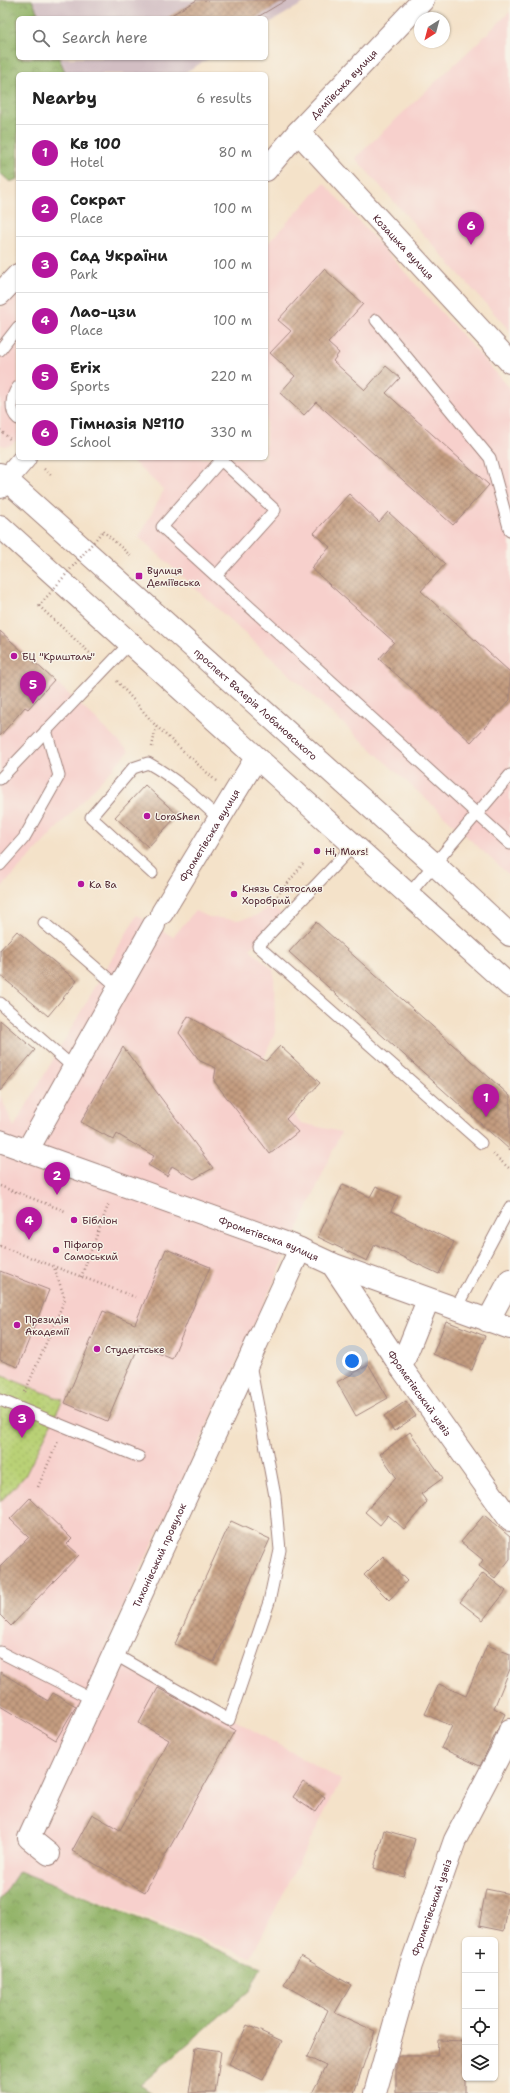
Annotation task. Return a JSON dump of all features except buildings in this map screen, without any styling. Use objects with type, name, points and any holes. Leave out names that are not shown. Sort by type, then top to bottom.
[{"type":"street","name":"Деміївська вулиця","points":[[268,168],[298,132],[423,0]]},
{"type":"street","name":"Козацька вулиця","points":[[298,132],[510,362]]},
{"type":"street","points":[[0,294],[16,277]]},
{"type":"street","points":[[2,480],[16,459]]},
{"type":"street","name":"проспект Валерія Лобановського","points":[[2,480],[433,863],[510,935]]},
{"type":"street","points":[[0,526],[129,644],[510,986]]},
{"type":"street","name":"Фрометівська вулиця","points":[[27,1151],[158,919],[256,758]]},
{"type":"street","name":"Фрометівська вулиця","points":[[0,1141],[300,1249],[332,1264],[455,1310],[510,1328]]},
{"type":"street","name":"Тихонівський провулок","points":[[49,1854],[29,1838],[300,1249]]},
{"type":"street","name":"Фрометівський узвіз","points":[[332,1264],[401,1367],[510,1520]]},
{"type":"street","points":[[488,1321],[510,1280]]},
{"type":"street","points":[[401,1367],[428,1300]]},
{"type":"street","name":"Фрометівський узвіз","points":[[375,2093],[411,1965],[455,1840],[504,1746],[510,1730]]},
{"type":"lane","points":[[376,320],[490,458],[510,530]]},
{"type":"lane","points":[[0,350],[16,330]]},
{"type":"lane","points":[[16,393],[12,404],[14,416],[16,418]]},
{"type":"lane","points":[[216,576],[275,510],[221,460],[162,527],[510,844]]},
{"type":"lane","points":[[0,779],[129,644]]},
{"type":"lane","points":[[0,865],[24,838],[59,776],[46,730]]},
{"type":"lane","points":[[152,874],[91,817],[133,768],[148,763],[166,773],[185,787],[219,819]]},
{"type":"lane","points":[[409,894],[433,863],[510,775]]},
{"type":"lane","points":[[354,845],[258,946],[481,1143]]},
{"type":"lane","points":[[44,923],[119,988]]},
{"type":"lane","points":[[0,1003],[74,1068]]},
{"type":"lane","points":[[455,1310],[510,1207]]},
{"type":"lane","points":[[114,1654],[229,1720],[269,1602],[280,1550],[275,1496],[250,1359]]},
{"type":"lane","points":[[0,1400],[139,1457]]},
{"type":"lane","points":[[0,1652],[92,1699]]},
{"type":"path","points":[[0,430],[16,447]]},
{"type":"path","points":[[131,556],[104,531],[39,606],[106,668],[156,726],[232,797]]},
{"type":"path","points":[[275,899],[303,864]]},
{"type":"path","points":[[481,1143],[510,1169]]},
{"type":"path","points":[[0,1186],[65,1211]]},
{"type":"path","points":[[81,1277],[103,1220]]},
{"type":"path","points":[[0,1246],[135,1297]]},
{"type":"path","points":[[19,1407],[65,1299],[54,1267]]},
{"type":"path","points":[[38,1487],[64,1426]]},
{"type":"shaded area","points":[[23,0],[309,0],[268,24],[268,16],[32,16]]},
{"type":"shaded area","points":[[510,12],[510,331],[355,158]]},
{"type":"shaded area","points":[[55,60],[206,60],[186,72],[62,72]]},
{"type":"shaded area","points":[[324,183],[510,388],[510,876],[139,537],[164,490],[131,460],[268,460],[268,243]]},
{"type":"shaded area","points":[[16,291],[16,441],[11,445],[4,446],[0,444],[0,309]]},
{"type":"shaded area","points":[[0,629],[129,751],[0,889]]},
{"type":"shaded area","points":[[272,906],[282,914],[250,949],[274,971],[275,1032],[258,1073],[301,1123],[341,1132],[291,1245],[105,1647],[341,1780],[251,1957],[19,1871],[0,1900],[0,1095],[14,1127],[137,915],[173,937],[195,911],[209,917],[238,920],[255,916]]},
{"type":"green space","points":[[0,0],[32,0],[39,16],[16,16],[16,60],[60,60],[65,72],[16,72],[16,180],[10,182],[0,173]]},
{"type":"green space","points":[[0,1375],[63,1400],[25,1476],[0,1502]]},
{"type":"green space","points":[[19,1871],[261,1967],[250,1990],[140,2085],[152,2093],[0,2093],[0,1900]]},
{"type":"place","name":"Гімназія №110","points":[[471,245]]},
{"type":"place","name":"Вулиця Деміївська","points":[[139,576]]},
{"type":"place","name":"БЦ \"Кришталь\"","points":[[14,656]]},
{"type":"place","name":"Erix","points":[[33,704]]},
{"type":"place","name":"LoraShen","points":[[147,816]]},
{"type":"place","name":"Hi, Mars!","points":[[317,851]]},
{"type":"place","name":"Ка Ва","points":[[81,884]]},
{"type":"place","name":"Князь Святослав Хоробрий","points":[[234,894]]},
{"type":"place","name":"Кв 100","points":[[486,1117]]},
{"type":"place","name":"Сократ","points":[[57,1195]]},
{"type":"place","name":"Бібліон","points":[[74,1220]]},
{"type":"place","name":"Лао-цзи","points":[[29,1240]]},
{"type":"place","name":"Піфагор Самоський","points":[[56,1250]]},
{"type":"place","name":"Президія Академії","points":[[17,1325]]},
{"type":"place","name":"Студентське","points":[[97,1349]]},
{"type":"place","name":"Сад України","points":[[22,1438]]}]
